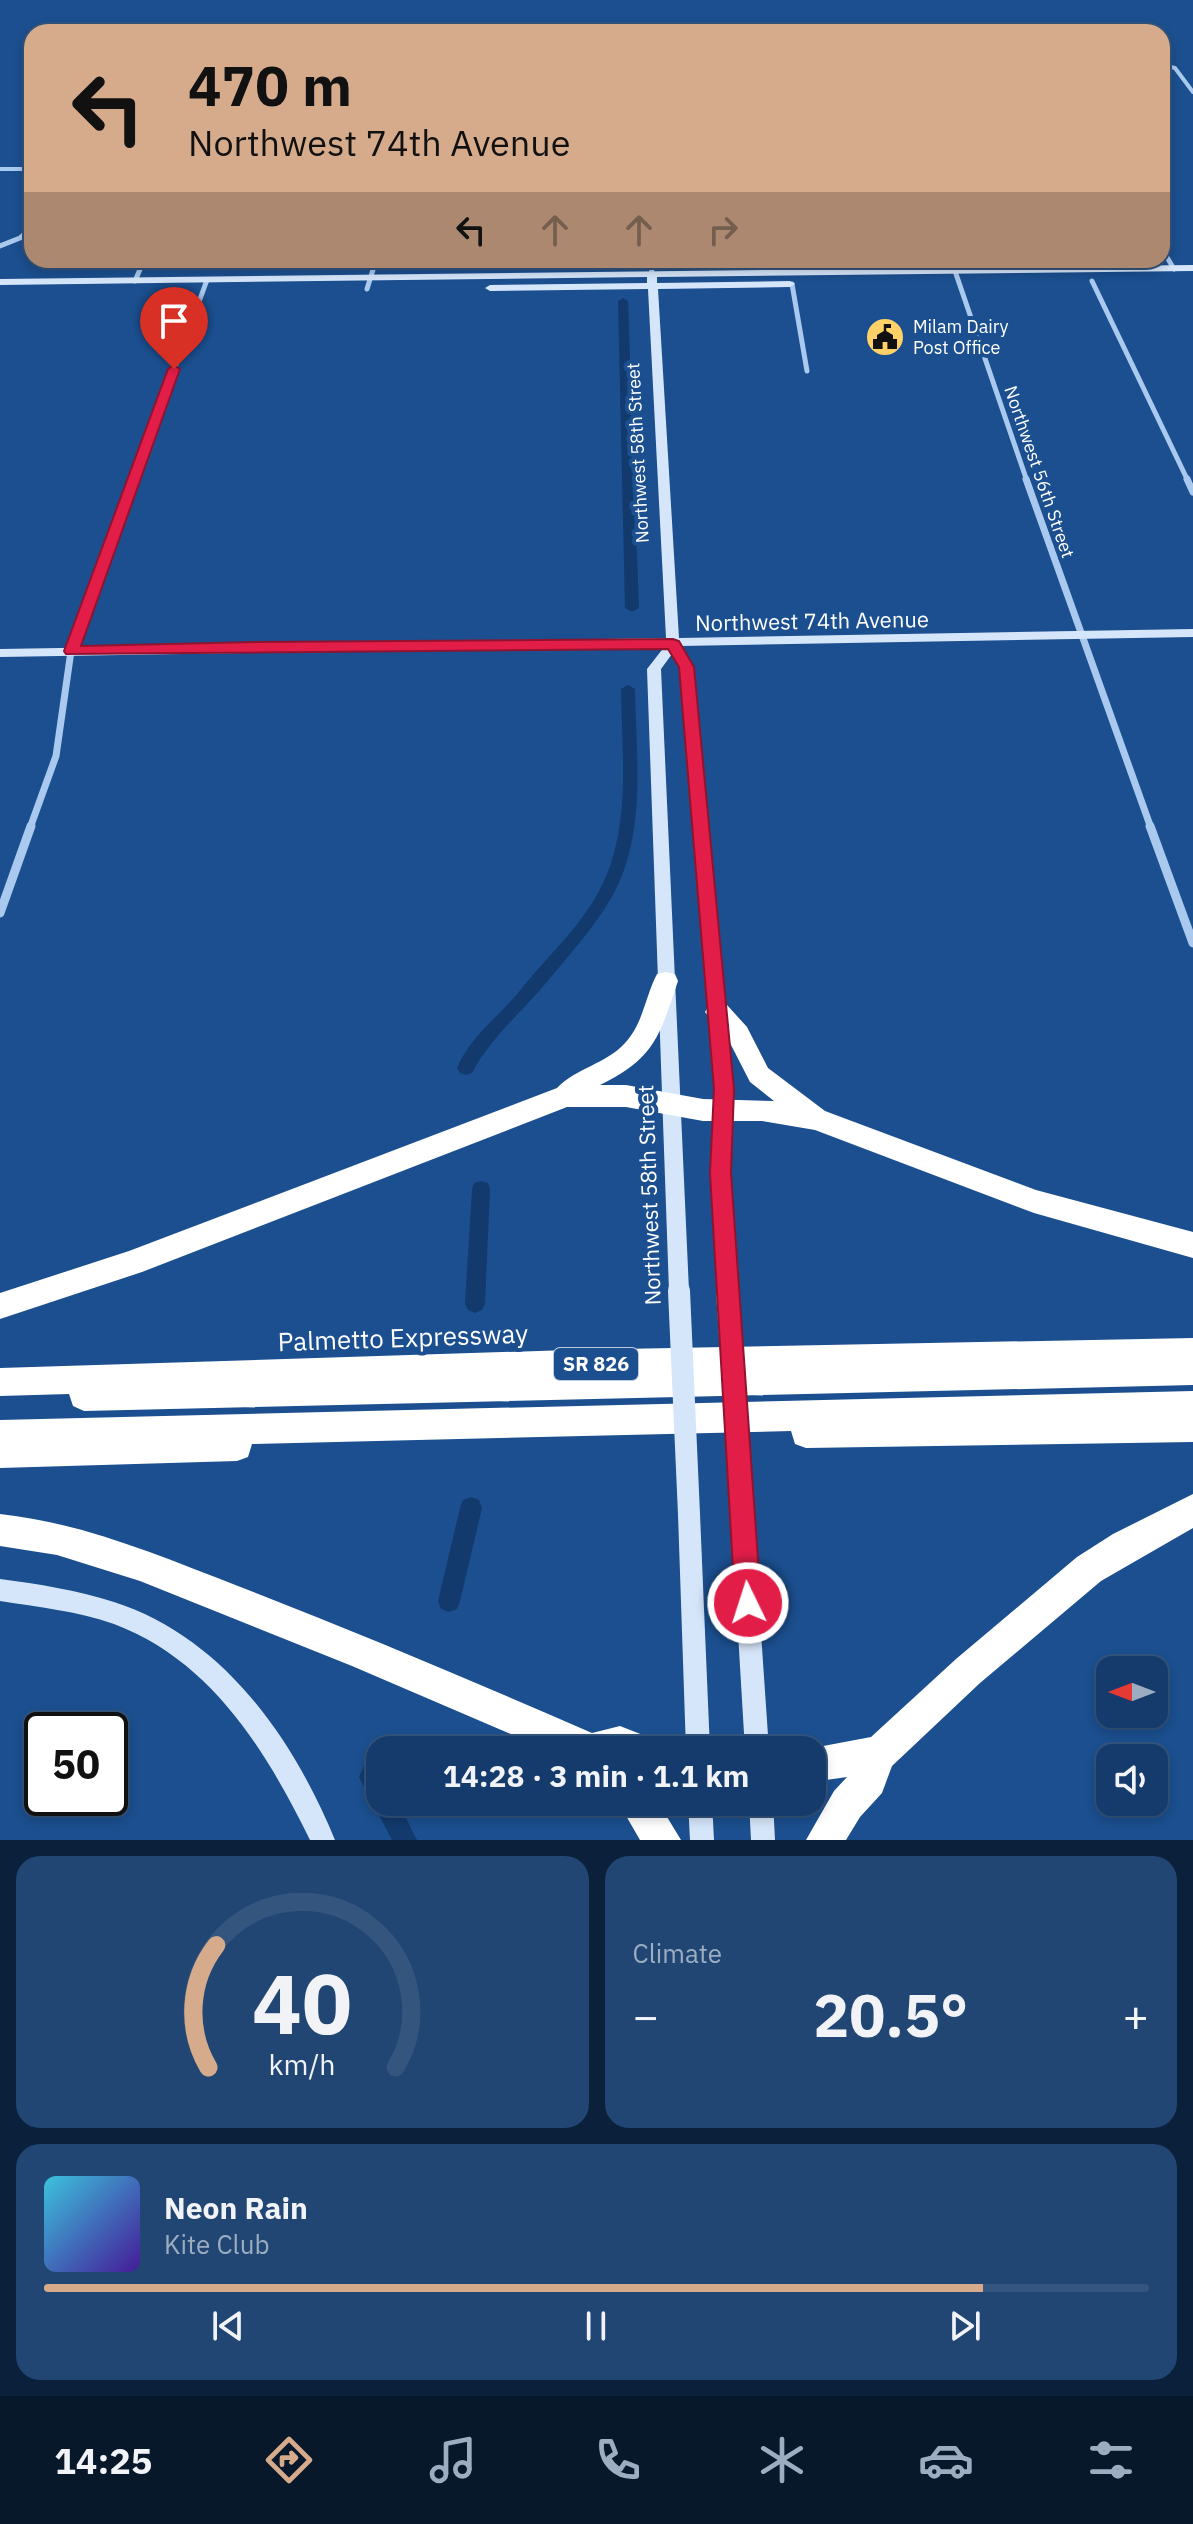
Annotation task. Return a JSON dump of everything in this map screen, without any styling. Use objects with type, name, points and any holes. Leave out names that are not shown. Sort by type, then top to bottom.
[{"type":"highway","points":[[566,1096],[580,1080],[615,1066],[640,1045],[651,1027],[666,981]]},
{"type":"highway","points":[[718,1012],[738,1034],[759,1075],[817,1119]]},
{"type":"highway","points":[[0,1306],[146,1258],[566,1096],[626,1096],[672,1107],[762,1110],[817,1119],[1034,1201],[1193,1245]]},
{"type":"highway","name":"Palmetto Expressway","points":[[0,1382],[584,1364],[1193,1352]]},
{"type":"highway","points":[[0,1398],[1193,1371]]},
{"type":"highway","points":[[0,1435],[1193,1406]]},
{"type":"highway","points":[[0,1453],[581,1436],[1193,1427]]},
{"type":"highway","points":[[825,1840],[847,1804],[869,1780],[879,1754],[1069,1583],[1125,1546],[1193,1510]]},
{"type":"highway","points":[[0,1530],[81,1546],[166,1575],[300,1627],[559,1736]]},
{"type":"highway","points":[[826,1762],[879,1754]]},
{"type":"highway","points":[[646,1816],[662,1840]]},
{"type":"main road","points":[[652,280],[792,284],[1193,268]]},
{"type":"main road","points":[[0,293],[205,285],[957,276],[1092,281],[1193,279]]},
{"type":"main road","name":"Northwest 58th Street","points":[[652,280],[673,644],[686,667],[718,1012],[723,1111],[720,1173],[756,1736]]},
{"type":"main road","points":[[0,282],[135,281],[205,285]]},
{"type":"main road","name":"Northwest 74th Avenue","points":[[0,653],[256,646],[673,644],[1193,633]]},
{"type":"main road","name":"Northwest 58th Street","points":[[673,644],[654,669],[697,1736]]},
{"type":"main road","points":[[0,1590],[52,1595],[96,1605],[138,1622],[193,1655],[229,1687],[262,1727],[297,1785],[323,1840]]},
{"type":"main road","points":[[701,1816],[702,1840]]},
{"type":"main road","points":[[762,1816],[763,1840]]},
{"type":"street","points":[[1170,67],[1175,68],[1193,92]]},
{"type":"street","points":[[0,169],[24,169]]},
{"type":"street","points":[[0,246],[24,235]]},
{"type":"street","points":[[1170,262],[1174,269]]},
{"type":"street","points":[[135,281],[141,268]]},
{"type":"street","points":[[369,284],[374,268]]},
{"type":"street","name":"Northwest 58th Street","points":[[651,268],[652,280]]},
{"type":"street","name":"Northwest 56th Street","points":[[957,276],[1193,943]]},
{"type":"street","points":[[1092,281],[1193,492]]},
{"type":"street","points":[[792,284],[807,371]]},
{"type":"street","points":[[0,913],[56,756],[71,651],[205,285]]},
{"type":"waterway","points":[[623,301],[632,608]]},
{"type":"waterway","points":[[466,1068],[483,1039],[515,1008],[588,921],[616,870],[623,846],[629,794],[628,689]]},
{"type":"waterway","points":[[475,1304],[481,1189]]},
{"type":"waterway","points":[[449,1601],[471,1508]]},
{"type":"waterway","points":[[392,1816],[405,1840]]},
{"type":"place","name":"Milam Dairy Post Office","points":[[885,337]]},
{"type":"route","points":[[174,369],[71,651],[256,646],[673,644],[686,667],[724,1089],[720,1173],[748,1603]]}]
